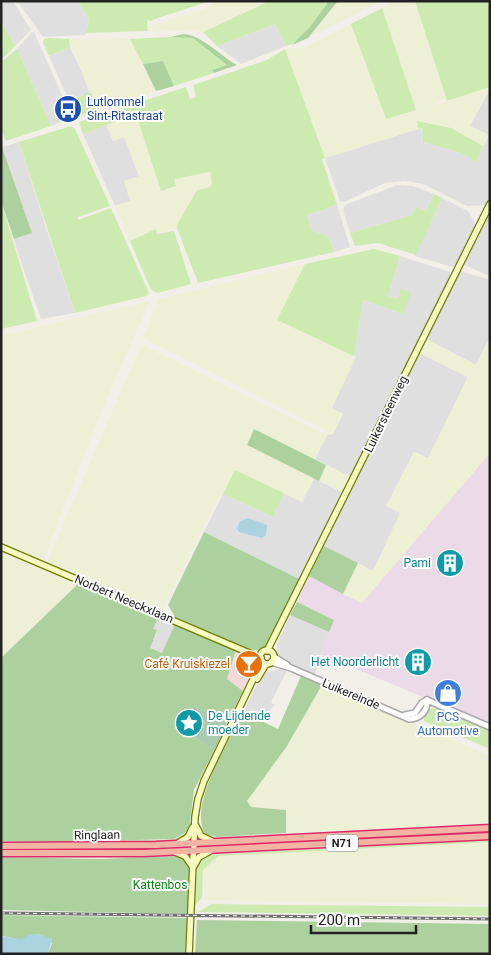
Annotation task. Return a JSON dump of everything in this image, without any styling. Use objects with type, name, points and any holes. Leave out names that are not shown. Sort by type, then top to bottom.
[{"type":"highway","name":"N71","points":[[194,847],[216,842],[490,828]]},
{"type":"highway","name":"N71","points":[[194,847],[212,850],[490,836]]},
{"type":"highway","name":"Ringlaan","points":[[1,846],[175,848]]},
{"type":"highway","name":"Ringlaan","points":[[1,853],[82,854],[194,847]]},
{"type":"main road","name":"Luikersteenweg","points":[[189,954],[195,823],[198,799],[204,781],[490,204]]},
{"type":"main road","name":"Norbert Neeckxlaan","points":[[1,547],[267,657]]},
{"type":"main road","points":[[195,823],[201,836],[216,842]]},
{"type":"main road","points":[[195,823],[189,836],[175,848],[185,856],[193,868],[199,857],[212,850]]},
{"type":"street","name":"Norbert Neeckxlaan","points":[[267,657],[301,672]]},
{"type":"street","name":"Luikereinde","points":[[301,672],[402,715],[415,713],[422,703],[427,700],[490,727]]},
{"type":"shaded area","points":[[1,1],[13,1],[31,30],[15,46],[1,22]]},
{"type":"shaded area","points":[[17,1],[77,1],[89,19],[86,33],[85,35],[43,37]]},
{"type":"shaded area","points":[[275,24],[286,46],[241,64],[217,46]]},
{"type":"shaded area","points":[[34,32],[72,118],[51,126],[17,49]]},
{"type":"shaded area","points":[[70,47],[91,92],[69,101],[49,56]]},
{"type":"shaded area","points":[[490,89],[490,197],[486,205],[467,206],[423,184],[405,181],[385,183],[344,202],[340,201],[325,158],[421,128],[423,142],[461,153],[476,162],[489,135],[470,126]]},
{"type":"shaded area","points":[[106,124],[113,141],[124,137],[139,176],[130,201],[115,206],[83,134]]},
{"type":"shaded area","points":[[19,142],[75,313],[41,319],[19,256],[14,239],[32,233],[2,147]]},
{"type":"shaded area","points":[[397,185],[413,186],[434,194],[426,211],[350,233],[343,210],[345,205]]},
{"type":"shaded area","points":[[442,198],[468,211],[476,225],[459,260],[452,267],[415,256]]},
{"type":"shaded area","points":[[337,205],[350,247],[334,252],[329,237],[311,230],[307,215]]},
{"type":"shaded area","points":[[490,211],[490,276],[464,265]]},
{"type":"shaded area","points":[[400,256],[450,272],[450,278],[351,477],[315,459],[327,435],[333,434],[343,414],[331,408],[356,357],[354,356],[363,300],[403,314],[398,299],[388,296]]},
{"type":"shaded area","points":[[460,271],[490,280],[490,337],[476,365],[426,339]]},
{"type":"shaded area","points":[[419,353],[468,377],[428,458],[414,452],[387,506],[401,513],[373,571],[324,546]]},
{"type":"shaded area","points":[[490,453],[490,725],[320,654],[333,620],[297,602],[309,576],[362,602]]},
{"type":"shaded area","points":[[314,478],[344,493],[301,580],[204,532],[223,494],[273,517],[284,493],[302,502]]},
{"type":"shaded area","points":[[290,615],[329,632],[319,658],[322,659],[314,675],[278,658],[276,655],[277,645]]},
{"type":"shaded area","points":[[159,617],[175,624],[162,654],[149,648],[157,631],[153,629]]},
{"type":"shaded area","points":[[236,650],[256,659],[258,664],[243,691],[227,679]]},
{"type":"shaded area","points":[[280,669],[287,671],[271,702],[275,705],[261,721],[243,712],[263,673]]},
{"type":"green space","points":[[77,1],[210,1],[150,21],[147,19],[148,31],[86,33],[89,19]]},
{"type":"green space","points":[[218,1],[265,1],[266,3],[203,32],[189,30],[152,32],[152,25],[204,9]]},
{"type":"green space","points":[[265,1],[326,1],[328,3],[304,35],[286,46],[275,24],[217,46],[203,32],[265,3]]},
{"type":"green space","points":[[326,1],[338,1],[308,38],[292,45],[310,27],[327,4]]},
{"type":"green space","points":[[338,1],[381,1],[308,38],[317,29]]},
{"type":"green space","points":[[393,1],[415,1],[446,99],[416,111],[490,87],[470,126],[489,135],[483,146],[451,128],[426,122],[421,128],[325,158],[285,49],[304,48],[351,24],[385,119],[416,110],[382,8]]},
{"type":"green space","points":[[415,1],[487,1],[490,9],[490,87],[447,101]]},
{"type":"green space","points":[[382,8],[416,110],[386,119],[351,24]]},
{"type":"green space","points":[[1,22],[15,46],[2,59],[1,58]]},
{"type":"green space","points":[[184,34],[191,35],[204,42],[237,65],[214,73],[212,70],[227,65],[193,38],[170,37]]},
{"type":"green space","points":[[193,38],[228,65],[212,70],[214,73],[174,86],[163,61],[143,64],[130,39]]},
{"type":"green space","points":[[44,39],[69,39],[70,47],[49,56],[43,43]]},
{"type":"green space","points":[[69,39],[130,39],[156,91],[97,112]]},
{"type":"green space","points":[[17,49],[51,126],[6,141],[1,128],[1,62]]},
{"type":"green space","points":[[285,49],[325,158],[322,159],[337,205],[307,215],[311,230],[329,237],[334,252],[198,283],[177,228],[197,190],[210,187],[212,183],[210,172],[174,179],[176,186],[161,191],[136,114],[83,134],[79,122],[186,87],[190,99],[196,97],[193,85],[267,60]]},
{"type":"green space","points":[[163,61],[174,86],[156,91],[143,64]]},
{"type":"green space","points":[[91,92],[97,112],[77,116],[69,101]]},
{"type":"green space","points":[[136,114],[161,191],[177,187],[174,179],[210,172],[212,183],[210,187],[197,190],[180,218],[177,228],[157,234],[155,229],[130,241],[115,206],[130,201],[124,181],[139,176],[124,137],[113,141],[106,124]]},
{"type":"green space","points":[[417,121],[451,128],[483,146],[476,162],[461,153],[423,142],[422,128],[418,129]]},
{"type":"green space","points":[[71,126],[75,129],[110,206],[78,217],[78,220],[111,208],[149,293],[146,296],[75,313],[19,142]]},
{"type":"green space","points":[[2,147],[32,233],[14,239],[1,201]]},
{"type":"green space","points":[[434,194],[442,198],[416,255],[378,243],[355,246],[350,233],[412,215],[416,207],[426,211]]},
{"type":"green space","points":[[1,201],[37,321],[1,329]]},
{"type":"green space","points":[[156,229],[157,234],[174,231],[191,284],[158,293],[151,290],[130,241]]},
{"type":"green space","points":[[374,249],[400,256],[388,296],[398,299],[401,288],[411,293],[403,314],[363,300],[354,356],[277,320],[305,264]]},
{"type":"green space","points":[[305,264],[277,320],[356,357],[332,408],[343,414],[333,434],[143,338],[159,299]]},
{"type":"green space","points":[[148,301],[149,303],[102,410],[43,560],[1,542],[1,336]]},
{"type":"green space","points":[[490,337],[490,453],[362,603],[343,594],[358,563],[373,571],[400,513],[386,506],[414,452],[428,458],[468,377],[419,353],[426,339],[476,365]]},
{"type":"green space","points":[[141,345],[327,435],[315,459],[254,429],[247,445],[314,478],[302,502],[235,470],[223,494],[216,500],[162,611],[47,562]]},
{"type":"green space","points":[[254,429],[326,465],[319,481],[247,445]]},
{"type":"green space","points":[[326,465],[351,477],[344,493],[319,481]]},
{"type":"green space","points":[[235,470],[284,493],[273,517],[223,494]]},
{"type":"green space","points":[[204,532],[301,580],[265,648],[252,650],[175,617],[168,605]]},
{"type":"green space","points":[[324,546],[358,563],[343,594],[309,576]]},
{"type":"green space","points":[[4,553],[79,583],[1,658],[1,558]]},
{"type":"green space","points":[[79,583],[159,617],[153,629],[157,630],[150,648],[162,653],[175,624],[236,650],[227,679],[243,691],[227,723],[194,706],[182,731],[215,749],[194,790],[189,830],[174,839],[59,842],[1,841],[1,658]]},
{"type":"green space","points":[[297,602],[334,620],[329,632],[290,615]]},
{"type":"green space","points":[[301,676],[322,685],[287,746],[247,801],[251,807],[286,810],[286,833],[217,837],[205,834],[201,821],[206,790],[220,756],[243,712],[278,729]]},
{"type":"green space","points":[[322,685],[490,756],[490,823],[286,833],[286,810],[251,807],[247,801],[287,746]]},
{"type":"green space","points":[[194,706],[227,723],[215,749],[181,731]]},
{"type":"green space","points":[[436,708],[490,729],[490,749],[424,721],[424,714],[430,709]]},
{"type":"green space","points":[[189,830],[186,836],[171,842],[1,842],[161,840],[175,839]]},
{"type":"green space","points":[[490,830],[490,834],[206,848],[239,843]]},
{"type":"green space","points":[[490,840],[490,842],[218,856],[203,870],[202,898],[195,905],[197,866],[208,855]]},
{"type":"green space","points":[[490,842],[490,904],[205,900],[204,867],[218,856]]},
{"type":"green space","points":[[182,846],[145,851],[1,851],[1,848],[90,849]]},
{"type":"green space","name":"Kattenbos","points":[[177,856],[185,859],[189,866],[188,914],[1,910],[1,857],[100,859]]},
{"type":"green space","points":[[211,904],[490,907],[490,916],[198,912]]},
{"type":"green space","points":[[1,915],[187,918],[185,954],[48,954],[52,943],[43,936],[37,935],[20,939],[1,936]]},
{"type":"green space","points":[[197,920],[490,924],[490,954],[195,954]]},
{"type":"water","points":[[248,518],[267,525],[266,535],[262,538],[239,532],[237,529],[240,521]]},
{"type":"water","points":[[32,934],[52,939],[48,954],[1,954],[1,936],[21,939]]},
{"type":"railway","points":[[1,913],[490,919]]},
{"type":"place","name":"Lutlommel Sint-Ritastraat","points":[[68,109]]},
{"type":"place","name":"Pami","points":[[450,563]]},
{"type":"place","name":"Het Noorderlicht","points":[[418,662]]},
{"type":"place","name":"Café Kruiskiezel","points":[[249,664]]},
{"type":"place","name":"PCS Automotive","points":[[448,693]]},
{"type":"place","name":"De Lijdende moeder","points":[[189,723]]}]
